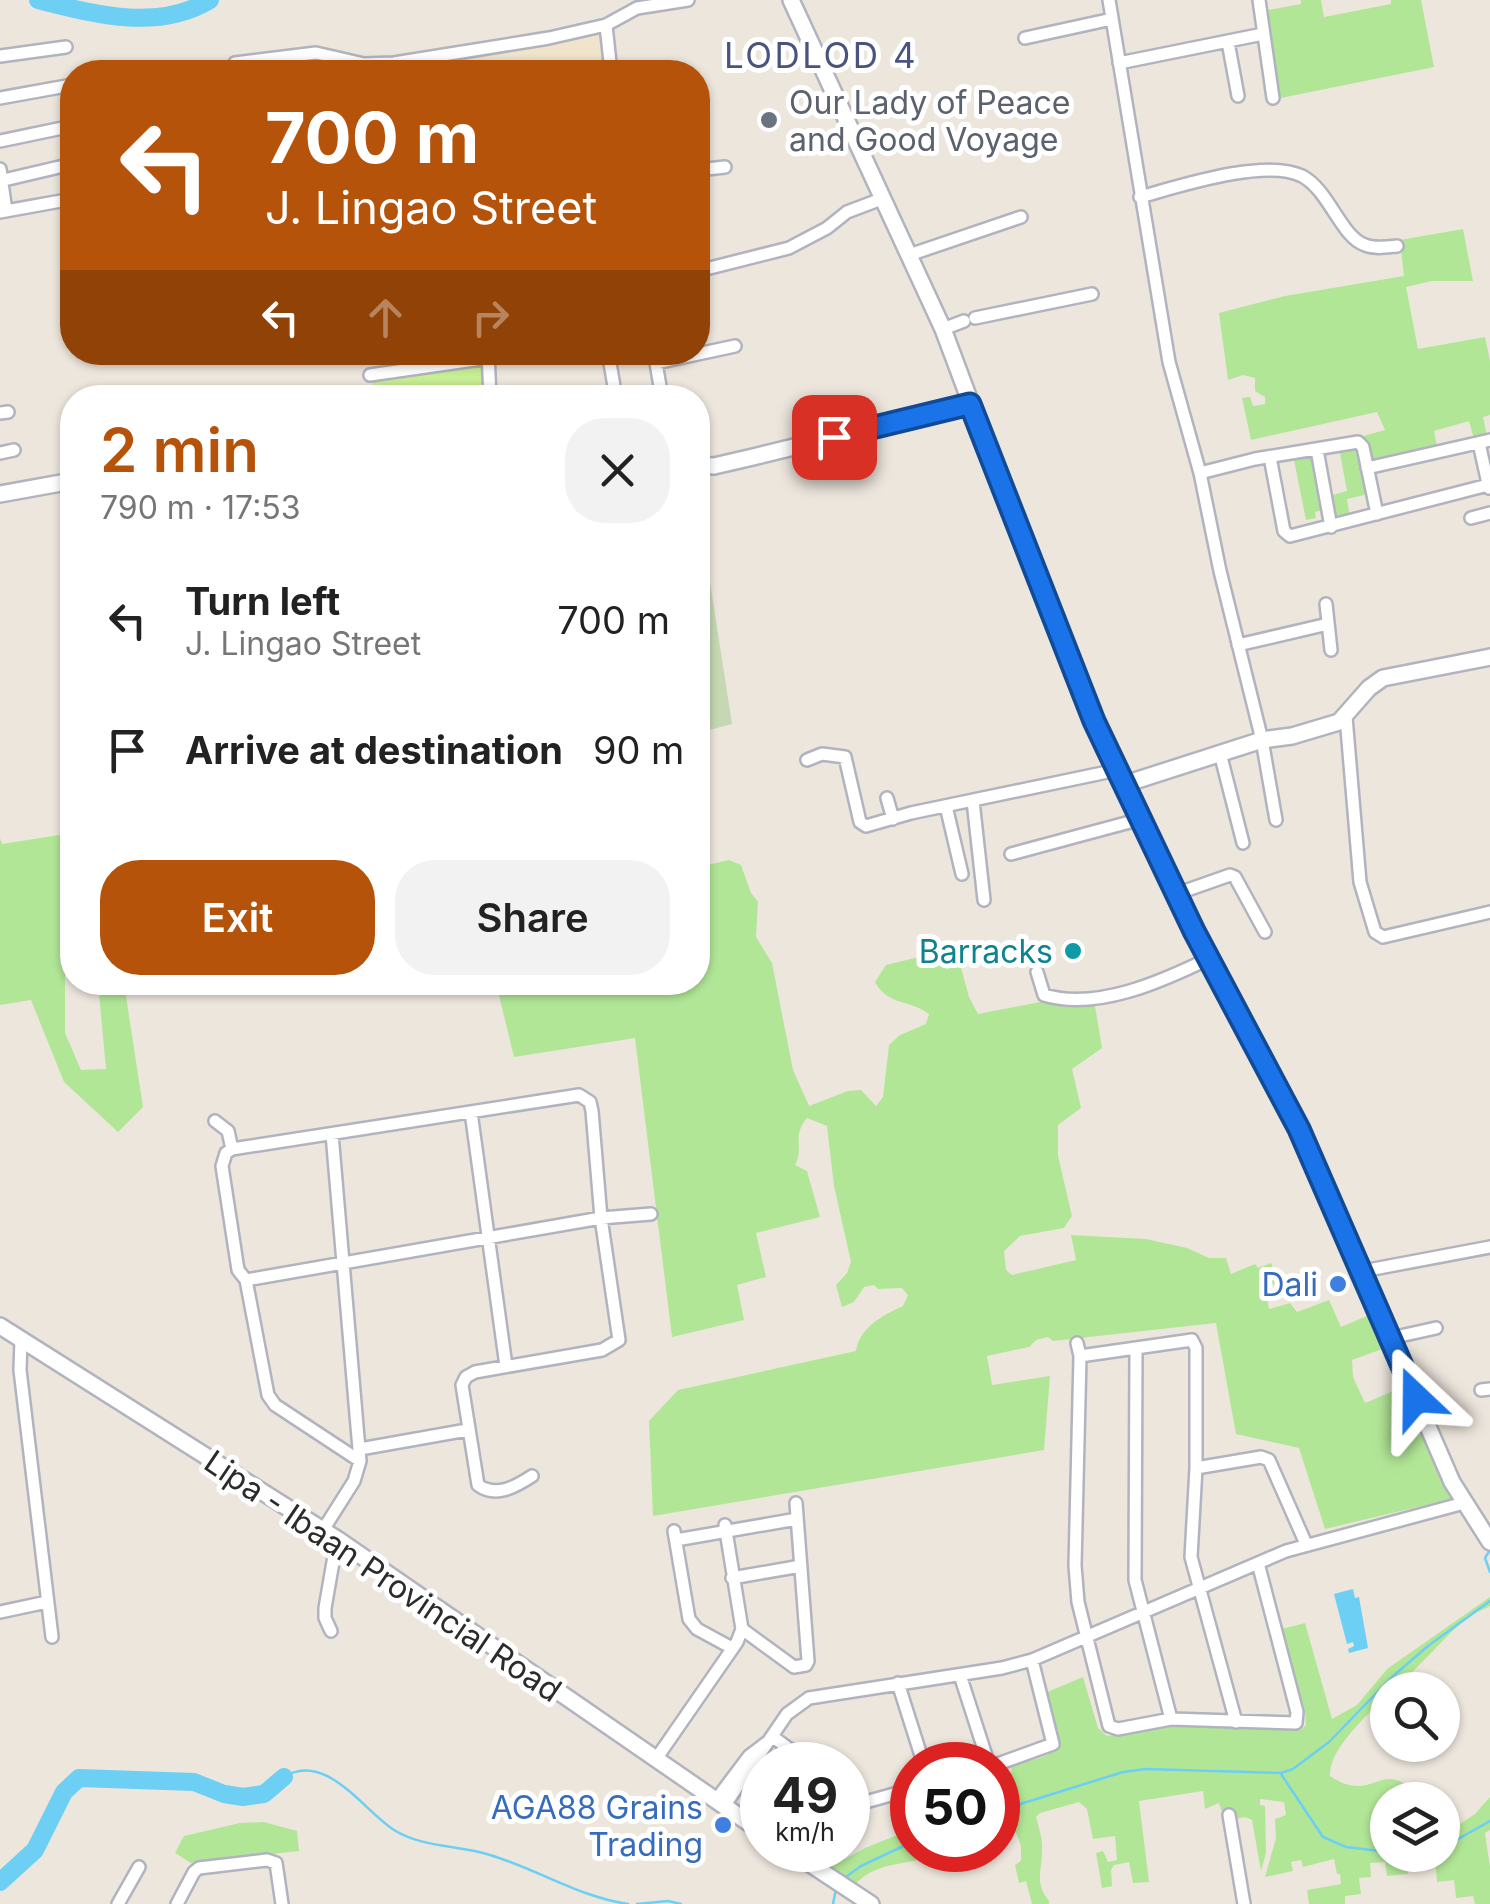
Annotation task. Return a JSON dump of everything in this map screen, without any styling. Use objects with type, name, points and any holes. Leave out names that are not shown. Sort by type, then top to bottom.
[{"type":"main road","points":[[791,0],[943,329],[1054,624],[1121,777],[1176,894],[1299,1129],[1441,1458],[1489,1540]]},
{"type":"main road","points":[[710,466],[970,404]]},
{"type":"main road","points":[[0,494],[60,483]]},
{"type":"main road","points":[[1121,777],[1339,722],[1368,688],[1383,678],[1490,657]]},
{"type":"main road","name":"Lipa - Ibaan Provincial Road","points":[[0,1326],[337,1539],[740,1816]]},
{"type":"main road","points":[[821,1872],[871,1904]]},
{"type":"street","points":[[413,60],[549,38],[606,25],[637,8],[688,0]]},
{"type":"street","points":[[1110,0],[1169,362],[1200,472],[1262,740],[1276,820]]},
{"type":"street","points":[[1259,0],[1274,98]]},
{"type":"street","points":[[1026,38],[1112,20]]},
{"type":"street","points":[[606,25],[610,60]]},
{"type":"street","points":[[1119,63],[1263,34]]},
{"type":"street","points":[[1228,42],[1238,96]]},
{"type":"street","points":[[0,56],[66,47]]},
{"type":"street","points":[[255,60],[316,52],[348,60]]},
{"type":"street","points":[[0,98],[60,86]]},
{"type":"street","points":[[0,141],[60,128]]},
{"type":"street","points":[[60,166],[1,177],[3,212],[60,201]]},
{"type":"street","points":[[710,169],[724,167]]},
{"type":"street","points":[[1140,196],[1226,176],[1285,171],[1314,185],[1358,242],[1396,246]]},
{"type":"street","points":[[710,268],[779,252],[828,228],[847,212],[884,198]]},
{"type":"street","points":[[910,255],[1021,217]]},
{"type":"street","points":[[943,329],[1092,294]]},
{"type":"street","points":[[710,351],[735,346]]},
{"type":"street","points":[[411,365],[412,369]]},
{"type":"street","points":[[370,375],[434,365]]},
{"type":"street","points":[[1200,472],[1360,442],[1377,514]]},
{"type":"street","points":[[1270,457],[1286,535],[1293,537],[1489,489],[1484,442],[1368,468]]},
{"type":"street","points":[[0,452],[14,450]]},
{"type":"street","points":[[1317,450],[1331,527]]},
{"type":"street","points":[[1471,518],[1490,513]]},
{"type":"street","points":[[1326,604],[1331,650]]},
{"type":"street","points":[[1238,644],[1328,624]]},
{"type":"street","points":[[1346,717],[1360,882],[1374,932],[1383,937],[1459,916],[1490,912]]},
{"type":"street","points":[[1220,753],[1243,843]]},
{"type":"street","points":[[807,760],[822,754],[845,757],[860,822],[868,826],[946,806],[1121,777]]},
{"type":"street","points":[[887,798],[893,819]]},
{"type":"street","points":[[972,801],[984,900]]},
{"type":"street","points":[[946,806],[962,874]]},
{"type":"street","points":[[1011,854],[1141,819]]},
{"type":"street","points":[[1176,894],[1230,875],[1235,877],[1265,932]]},
{"type":"street","points":[[1037,972],[1044,995],[1068,1000],[1152,985],[1210,958]]},
{"type":"street","points":[[467,1430],[360,1455],[270,1399],[264,1385],[246,1280],[238,1270],[222,1166],[226,1153],[574,1094],[585,1096],[592,1111],[619,1340],[608,1348],[470,1374],[461,1391],[476,1480],[482,1488],[501,1491],[532,1476]]},
{"type":"street","points":[[471,1112],[506,1366]]},
{"type":"street","points":[[214,1121],[228,1131],[232,1149]]},
{"type":"street","points":[[322,1530],[354,1481],[360,1455],[332,1134]]},
{"type":"street","points":[[246,1280],[602,1218],[650,1214]]},
{"type":"street","points":[[1362,1271],[1490,1247]]},
{"type":"street","points":[[1390,1338],[1436,1328]]},
{"type":"street","points":[[22,1339],[22,1389],[52,1637]]},
{"type":"street","points":[[1236,1722],[1190,1557],[1196,1468],[1196,1348],[1192,1340],[1136,1349],[1079,1350],[1075,1566],[1078,1602],[1108,1726],[1118,1729],[1170,1719],[1236,1722],[1293,1724],[1298,1717],[1258,1562]]},
{"type":"street","points":[[1136,1349],[1135,1580],[1170,1719]]},
{"type":"street","points":[[1196,1468],[1261,1457],[1269,1460],[1306,1544]]},
{"type":"street","points":[[742,1628],[794,1667],[806,1665],[796,1503]]},
{"type":"street","points":[[721,1802],[748,1756],[773,1736],[787,1714],[808,1698],[1032,1660],[1306,1544],[1464,1503]]},
{"type":"street","points":[[732,1648],[697,1629],[689,1620],[675,1536],[798,1518]]},
{"type":"street","points":[[656,1759],[742,1628],[726,1527]]},
{"type":"street","points":[[331,1631],[325,1608],[337,1539]]},
{"type":"street","points":[[732,1578],[802,1566]]},
{"type":"street","points":[[0,1612],[48,1602]]},
{"type":"street","points":[[1020,1755],[1053,1744],[1032,1660]]},
{"type":"street","points":[[960,1675],[984,1742]]},
{"type":"street","points":[[898,1683],[917,1742]]},
{"type":"street","points":[[773,1736],[781,1742]]},
{"type":"street","points":[[1229,1815],[1244,1904]]},
{"type":"street","points":[[177,1904],[196,1870],[274,1861],[282,1904]]},
{"type":"street","points":[[118,1904],[140,1866]]},
{"type":"shaded area","points":[[604,30],[607,60],[405,60]]},
{"type":"shaded area","points":[[313,53],[336,60],[297,60]]},
{"type":"green space","points":[[1301,0],[1321,0],[1324,17],[1391,4],[1391,0],[1421,0],[1434,67],[1276,99],[1263,11],[1301,4]]},
{"type":"green space","points":[[1463,229],[1473,281],[1432,281],[1406,287],[1418,349],[1485,337],[1490,361],[1490,415],[1483,417],[1487,436],[1474,439],[1469,421],[1434,431],[1437,447],[1372,464],[1363,436],[1385,430],[1377,412],[1251,440],[1242,398],[1250,397],[1253,406],[1265,404],[1265,397],[1255,391],[1255,378],[1243,375],[1228,380],[1219,313],[1285,296],[1404,276],[1400,240]]},
{"type":"green space","points":[[485,365],[487,385],[373,385],[372,380]]},
{"type":"green space","points":[[1356,446],[1368,494],[1347,499],[1350,518],[1333,519],[1329,496],[1347,491],[1339,448]]},
{"type":"green space","points":[[1294,460],[1314,461],[1323,510],[1315,512],[1316,518],[1306,520]]},
{"type":"green space","points":[[710,582],[732,724],[710,730]]},
{"type":"green space","points":[[60,835],[60,995],[65,995],[65,1033],[81,1070],[106,1069],[99,995],[126,995],[143,1107],[118,1132],[64,1082],[31,1000],[0,1005],[0,838],[2,844]]},
{"type":"green space","points":[[729,860],[741,865],[758,902],[756,937],[772,963],[793,1070],[809,1106],[861,1090],[876,1106],[883,1097],[889,1045],[900,1035],[926,1024],[929,1014],[880,990],[875,982],[886,965],[952,949],[957,953],[978,1014],[1040,1002],[1094,1000],[1102,1048],[1072,1069],[1081,1108],[1058,1125],[1058,1156],[1072,1216],[1064,1228],[1020,1236],[1004,1251],[1006,1270],[1012,1275],[1076,1260],[1071,1235],[1146,1239],[1187,1248],[1209,1258],[1226,1258],[1231,1274],[1255,1264],[1258,1268],[1271,1263],[1277,1277],[1275,1284],[1265,1287],[1269,1309],[1290,1303],[1297,1312],[1329,1300],[1341,1327],[1374,1313],[1388,1347],[1352,1360],[1353,1377],[1365,1403],[1403,1387],[1451,1499],[1325,1529],[1299,1448],[1236,1434],[1216,1323],[1053,1341],[1048,1337],[1029,1347],[987,1356],[992,1385],[1050,1376],[1044,1450],[653,1516],[649,1421],[678,1390],[856,1351],[867,1329],[903,1306],[908,1295],[902,1288],[878,1289],[874,1285],[864,1287],[854,1302],[842,1307],[836,1285],[851,1262],[834,1186],[827,1126],[807,1118],[800,1131],[795,1165],[807,1171],[820,1217],[756,1233],[766,1277],[737,1285],[744,1320],[672,1337],[635,1038],[514,1057],[499,995],[710,995],[710,864]]},
{"type":"green space","points":[[1490,1597],[1490,1606],[1468,1617],[1412,1672],[1384,1672]]},
{"type":"green space","points":[[1305,1623],[1332,1719],[1357,1705],[1370,1689],[1370,1713],[1342,1744],[1330,1776],[1346,1784],[1370,1784],[1371,1877],[1359,1878],[1361,1894],[1345,1896],[1345,1904],[1309,1904],[1307,1890],[1341,1884],[1334,1859],[1303,1867],[1301,1860],[1291,1862],[1293,1871],[1265,1877],[1276,1838],[1275,1819],[1286,1815],[1284,1802],[1260,1799],[1260,1805],[1265,1806],[1266,1853],[1261,1871],[1252,1820],[1235,1819],[1222,1812],[1219,1803],[1205,1809],[1203,1791],[1139,1801],[1149,1882],[1133,1883],[1129,1862],[1114,1865],[1112,1886],[1102,1888],[1096,1853],[1103,1851],[1108,1862],[1117,1860],[1115,1836],[1093,1839],[1087,1809],[1079,1802],[1036,1817],[1042,1843],[1040,1882],[1049,1904],[1032,1904],[1026,1881],[1019,1883],[1020,1764],[1052,1752],[1059,1740],[1045,1693],[1083,1677],[1098,1728],[1107,1736],[1147,1729],[1149,1723],[1301,1730],[1306,1725],[1305,1711],[1282,1629]]},
{"type":"green space","points":[[1490,1797],[1490,1830],[1485,1833],[1490,1904],[1475,1904],[1473,1896],[1456,1898],[1454,1880],[1437,1882],[1436,1872],[1460,1872],[1460,1824]]},
{"type":"green space","points":[[264,1822],[297,1831],[299,1851],[191,1863],[175,1853],[184,1836],[240,1823]]},
{"type":"green space","points":[[890,1838],[890,1866],[874,1871],[854,1886],[835,1872],[870,1872],[870,1846]]},
{"type":"green space","points":[[1386,1872],[1408,1872],[1408,1874],[1387,1876]]},
{"type":"water","points":[[1353,1589],[1355,1598],[1359,1597],[1368,1648],[1349,1653],[1353,1642],[1347,1644],[1334,1594]]},
{"type":"waterway","points":[[38,0],[103,15],[147,18],[190,10],[210,0]]},
{"type":"waterway","points":[[1490,1550],[1485,1558],[1490,1572]]},
{"type":"waterway","points":[[1020,1804],[1123,1772],[1146,1769],[1281,1773],[1293,1769],[1329,1742],[1428,1646],[1490,1601]]},
{"type":"waterway","points":[[284,1777],[315,1771],[343,1786],[405,1836],[490,1855],[592,1895],[628,1904]]},
{"type":"waterway","points":[[1281,1774],[1323,1837],[1346,1847],[1370,1850]]},
{"type":"waterway","points":[[0,1882],[35,1850],[64,1792],[79,1778],[194,1782],[243,1797],[264,1794],[284,1777]]},
{"type":"waterway","points":[[1460,1838],[1490,1821]]},
{"type":"waterway","points":[[843,1879],[890,1852]]},
{"type":"waterway","points":[[833,1904],[836,1889]]},
{"type":"waterway","points":[[637,1904],[681,1904]]},
{"type":"place","name":"Our Lady of Peace and Good Voyage","points":[[769,120]]},
{"type":"place","name":"Barracks","points":[[1073,951]]},
{"type":"place","name":"Dali","points":[[1338,1284]]},
{"type":"place","name":"AGA88 Grains Trading","points":[[723,1825]]},
{"type":"district","name":"LODLOD 4","points":[[821,55]]},
{"type":"route","points":[[834,437],[970,404],[1094,721],[1194,931],[1299,1129],[1416,1398]]}]
